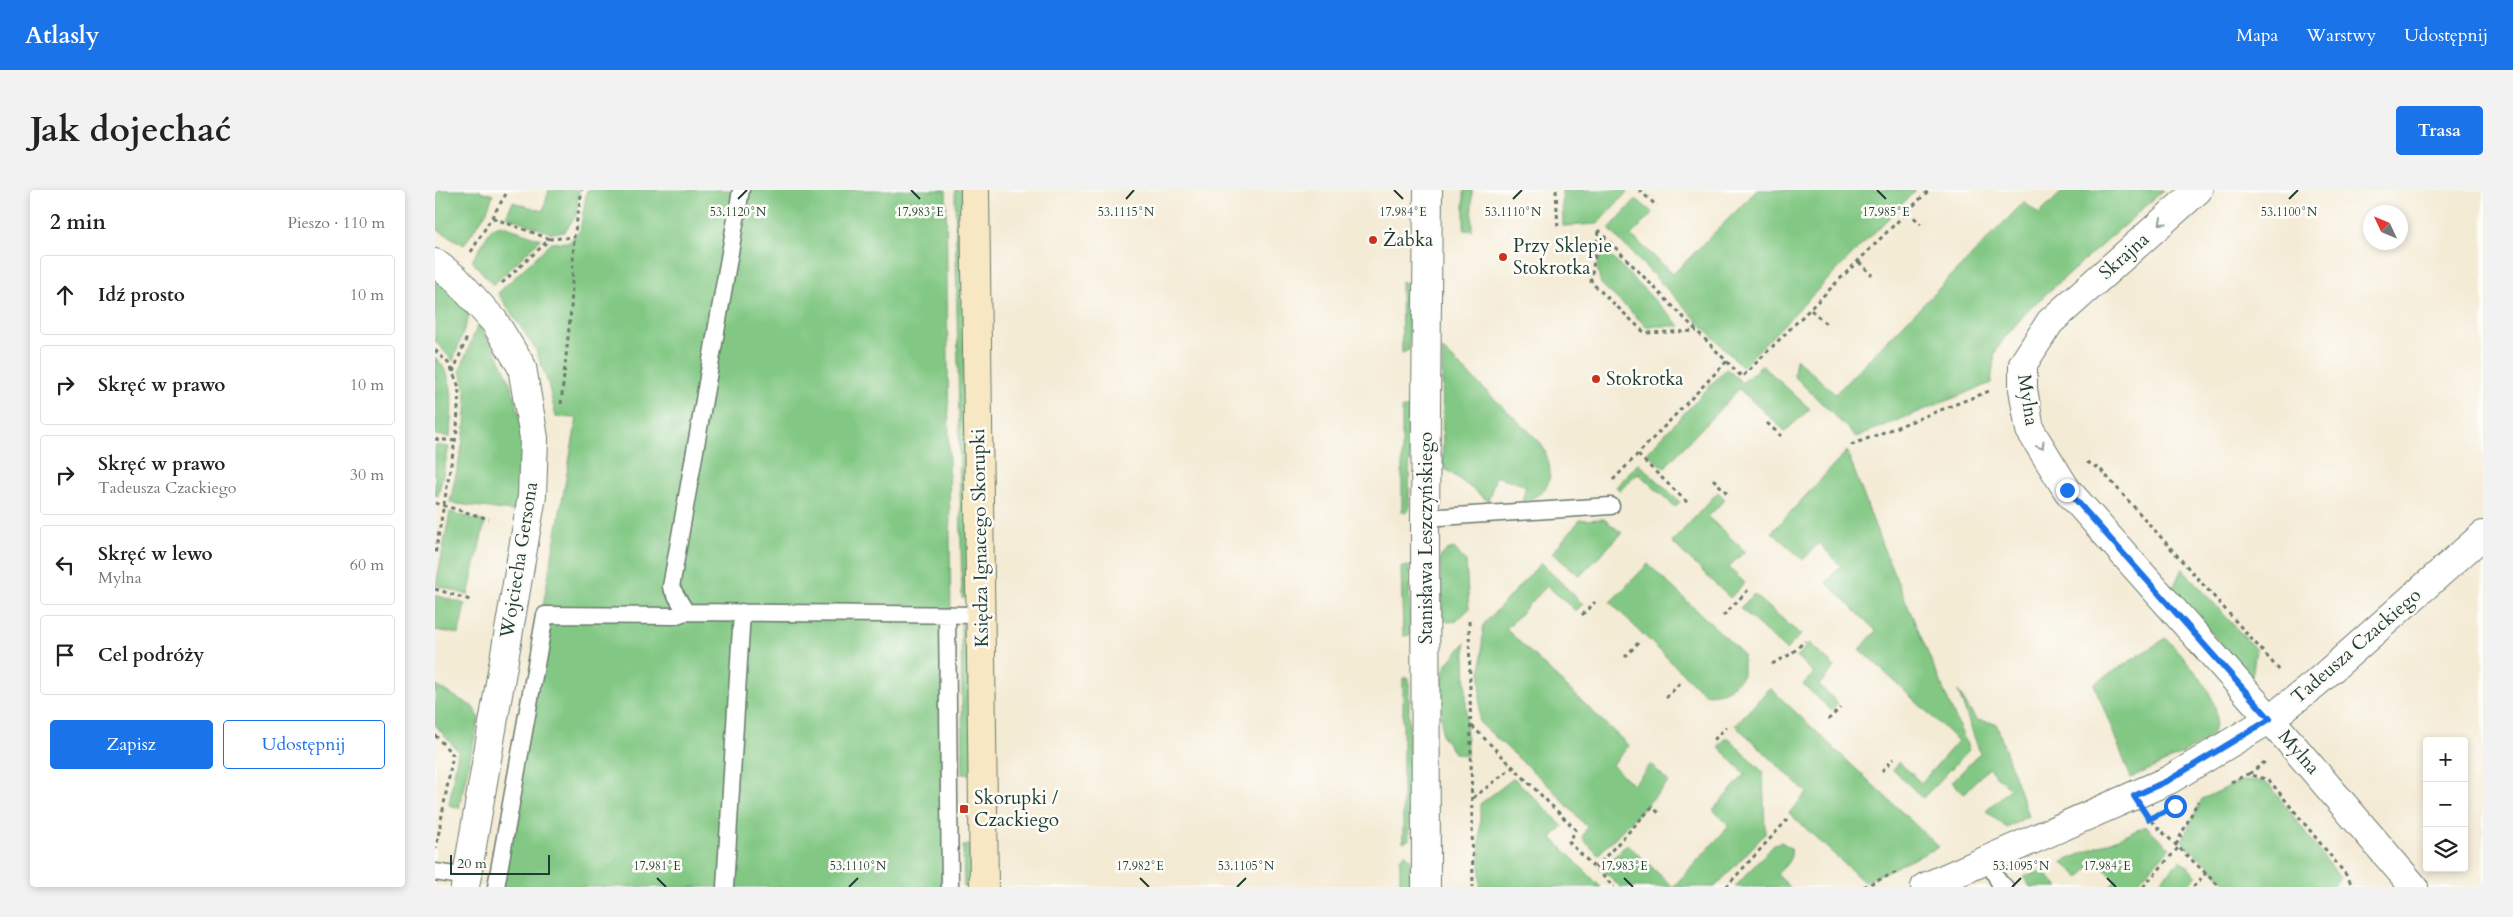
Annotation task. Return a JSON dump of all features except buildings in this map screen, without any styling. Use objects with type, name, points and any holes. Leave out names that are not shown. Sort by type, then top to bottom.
[{"type":"street","name":"Księdza Ignacego Skorupki","points":[[975,190],[982,615],[984,887]]},
{"type":"street","name":"Stanisława Leszczyńskiego","points":[[1427,887],[1425,518],[1429,190]]},
{"type":"street","name":"Skrajna","points":[[2050,322],[2198,190]]},
{"type":"street","name":"Wojciecha Gersona","points":[[435,263],[456,279],[494,321],[522,367],[534,438],[531,496],[466,882]]},
{"type":"street","name":"Mylna","points":[[2050,322],[2023,364],[2023,389],[2031,430],[2067,490],[2270,719],[2415,887]]},
{"type":"street","name":"Tadeusza Czackiego","points":[[1925,887],[2169,780],[2270,719],[2315,684],[2483,535]]},
{"type":"lane","points":[[685,612],[671,587],[741,190]]},
{"type":"lane","points":[[1425,518],[1611,506]]},
{"type":"lane","points":[[496,887],[545,615],[674,616],[685,612],[982,615]]},
{"type":"lane","points":[[725,887],[742,612]]},
{"type":"lane","points":[[947,615],[950,887]]},
{"type":"lane","points":[[1989,860],[1999,882],[2005,887]]},
{"type":"lane","points":[[435,872],[466,882]]},
{"type":"path","points":[[534,438],[559,417],[565,383],[574,237],[582,190]]},
{"type":"path","points":[[1556,190],[1558,230]]},
{"type":"path","points":[[1639,190],[1657,206]]},
{"type":"path","points":[[1697,331],[1645,333],[1591,282],[1598,230],[1727,361],[1742,377],[1929,190]]},
{"type":"path","points":[[467,259],[506,194]]},
{"type":"path","points":[[1908,212],[1921,224]]},
{"type":"path","points":[[493,218],[550,239],[574,237]]},
{"type":"path","points":[[501,284],[550,239]]},
{"type":"path","points":[[1859,262],[1873,275]]},
{"type":"path","points":[[1811,310],[1826,324]]},
{"type":"path","points":[[435,350],[449,364],[459,386],[455,441],[435,555]]},
{"type":"path","points":[[1611,506],[1612,482],[1727,361]]},
{"type":"path","points":[[1851,445],[1998,388]]},
{"type":"path","points":[[1767,422],[1781,436]]},
{"type":"path","points":[[435,439],[455,441]]},
{"type":"path","points":[[1638,455],[1689,504]]},
{"type":"path","points":[[2079,459],[2101,470],[2286,678]]},
{"type":"path","points":[[1713,479],[1727,493]]},
{"type":"path","points":[[435,503],[489,519]]},
{"type":"path","points":[[1723,616],[1749,589]]},
{"type":"path","points":[[435,590],[470,600]]},
{"type":"path","points":[[1582,616],[1595,602]]},
{"type":"path","points":[[1469,620],[1473,887]]},
{"type":"path","points":[[1772,664],[1791,654],[1805,641]]},
{"type":"path","points":[[1625,657],[1638,643]]},
{"type":"path","points":[[1665,698],[1680,683]]},
{"type":"path","points":[[1829,720],[1839,708]]},
{"type":"path","points":[[1472,726],[1576,830],[1569,842],[1614,887]]},
{"type":"path","points":[[1714,740],[1726,727]]},
{"type":"path","points":[[435,735],[453,755],[435,854]]},
{"type":"path","points":[[1882,771],[1894,758]]},
{"type":"path","points":[[1472,798],[1513,767]]},
{"type":"path","points":[[2225,784],[2248,774],[2269,780],[2347,876],[2353,887]]},
{"type":"path","points":[[2143,887],[2178,846],[2201,794],[2193,798]]},
{"type":"path","points":[[2134,796],[2149,819],[2221,887]]},
{"type":"path","points":[[1595,868],[1652,807],[1659,813]]},
{"type":"path","points":[[2149,819],[2157,814]]},
{"type":"path","points":[[1726,887],[1787,820]]},
{"type":"path","points":[[2193,887],[2206,873]]},
{"type":"green space","points":[[435,190],[477,190],[493,195],[487,211],[464,245],[435,228]]},
{"type":"green space","points":[[549,190],[579,190],[576,216],[564,232],[551,233],[506,216],[513,202],[543,211]]},
{"type":"green space","points":[[587,190],[946,190],[954,887],[492,887],[577,418],[556,417],[548,383],[536,350],[498,293],[551,243],[569,242],[580,230]]},
{"type":"green space","points":[[955,190],[962,190],[969,598],[962,598]]},
{"type":"green space","points":[[1464,190],[1472,190],[1472,231],[1464,230]]},
{"type":"green space","points":[[1562,190],[1629,190],[1597,224],[1563,226]]},
{"type":"green space","points":[[1757,190],[1916,190],[1742,367],[1609,229],[1636,199],[1653,213],[1631,235],[1673,274]]},
{"type":"green space","points":[[2064,190],[2164,190],[2029,309],[1995,352],[1991,383],[1856,437],[1794,376],[1796,358],[1835,394],[2024,202],[2039,214]]},
{"type":"green space","points":[[501,225],[541,239],[493,285],[472,261],[492,228]]},
{"type":"green space","points":[[1602,247],[1680,326],[1646,326],[1601,284],[1597,267]]},
{"type":"green space","points":[[435,277],[470,313],[453,361],[435,341]]},
{"type":"green space","points":[[1401,281],[1409,285],[1409,350],[1402,353]]},
{"type":"green space","points":[[478,324],[503,365],[514,394],[521,425],[524,456],[521,503],[512,511],[450,503],[466,418],[464,385],[460,370]]},
{"type":"green space","points":[[1442,349],[1540,442],[1545,451],[1550,470],[1547,486],[1541,492],[1522,501],[1526,486],[1496,476],[1488,501],[1443,467]]},
{"type":"green space","points":[[435,357],[447,375],[450,384],[452,405],[450,437],[435,435]]},
{"type":"green space","points":[[1762,365],[1810,409],[1785,431],[1739,389],[1664,468],[1647,453],[1727,368],[1742,383]]},
{"type":"green space","points":[[1402,408],[1410,408],[1409,510],[1406,512],[1402,512]]},
{"type":"green space","points":[[435,445],[449,447],[438,496],[435,495]]},
{"type":"green space","points":[[1847,451],[1882,545],[1969,750],[1923,798],[1893,770],[1899,762],[1921,783],[1958,741],[1860,649],[1876,631],[1826,582],[1841,566],[1819,543],[1803,560],[1772,532]]},
{"type":"green space","points":[[1638,463],[1680,502],[1675,507],[1638,473],[1620,491],[1616,487]]},
{"type":"green space","points":[[1718,492],[1725,499],[1708,517],[1745,551],[1729,567],[1745,583],[1730,598],[1672,542]]},
{"type":"green space","points":[[450,512],[485,522],[468,595],[436,585]]},
{"type":"green space","points":[[1604,519],[1622,533],[1580,576],[1552,553],[1580,520]]},
{"type":"green space","points":[[1454,548],[1466,562],[1469,609],[1457,621],[1448,622],[1442,618],[1440,557],[1447,550]]},
{"type":"green space","points":[[1541,563],[1583,604],[1576,611],[1547,586],[1506,629],[1629,746],[1612,765],[1633,785],[1651,764],[1669,782],[1598,855],[1582,838],[1587,827],[1550,787],[1479,722],[1483,625]]},
{"type":"green space","points":[[1648,564],[1743,654],[1743,675],[1727,690],[1704,694],[1610,602]]},
{"type":"green space","points":[[1409,566],[1410,635],[1403,636],[1401,567]]},
{"type":"green space","points":[[2182,568],[2256,650],[2252,677],[2172,591]]},
{"type":"green space","points":[[1754,594],[1801,635],[1786,650],[1740,608]]},
{"type":"green space","points":[[435,595],[465,604],[459,634],[435,630]]},
{"type":"green space","points":[[969,623],[972,774],[963,774],[961,624]]},
{"type":"green space","points":[[2166,638],[2203,682],[2211,696],[2216,722],[2212,734],[2198,745],[2131,778],[2094,684]]},
{"type":"green space","points":[[1465,643],[1467,756],[1454,753],[1442,735],[1441,678],[1446,665]]},
{"type":"green space","points":[[1809,643],[1835,667],[1819,685],[1838,703],[1831,710],[1803,684],[1814,673],[1797,657]]},
{"type":"green space","points":[[1403,678],[1409,678],[1409,840],[1403,842]]},
{"type":"green space","points":[[435,685],[473,707],[479,718],[459,808],[449,805],[458,751],[435,725]]},
{"type":"green space","points":[[1770,688],[1939,847],[1864,882],[1789,813],[1807,793],[1735,725]]},
{"type":"green space","points":[[1958,691],[1976,720],[1996,723],[2028,816],[2007,828],[1986,811],[2010,789],[1988,768],[1964,794],[1952,782],[1980,753]]},
{"type":"green space","points":[[1727,737],[1763,772],[1765,834],[1715,887],[1673,887],[1729,826],[1713,810],[1745,774],[1718,747]]},
{"type":"green space","points":[[1514,778],[1563,826],[1552,838],[1601,887],[1480,887],[1480,804]]},
{"type":"green space","points":[[2241,781],[2262,781],[2271,787],[2340,878],[2332,887],[2231,887],[2182,841],[2202,799]]},
{"type":"green space","points":[[2146,826],[2170,848],[2133,887],[2110,887],[2116,880],[2095,860],[2080,878],[2062,862]]},
{"type":"green space","points":[[1781,842],[1791,848],[1791,856],[1777,874],[1790,887],[1735,887],[1774,844]]},
{"type":"green space","points":[[1627,844],[1673,887],[1620,887],[1602,869]]},
{"type":"green space","points":[[971,845],[972,887],[964,887],[963,846]]},
{"type":"green space","points":[[1405,853],[1410,858],[1410,887],[1400,887],[1400,859]]},
{"type":"green space","points":[[2180,860],[2197,876],[2186,887],[2154,887]]},
{"type":"green space","points":[[2042,871],[2059,887],[2030,887],[2024,877]]},
{"type":"place","name":"Żabka","points":[[1373,240]]},
{"type":"place","name":"Przy Sklepie Stokrotka","points":[[1503,257]]},
{"type":"place","name":"Stokrotka","points":[[1596,379]]},
{"type":"place","name":"Skorupki / Czackiego","points":[[964,809]]},
{"type":"route","points":[[2067,490],[2270,719],[2169,780],[2134,796],[2149,819],[2175,806]]}]
